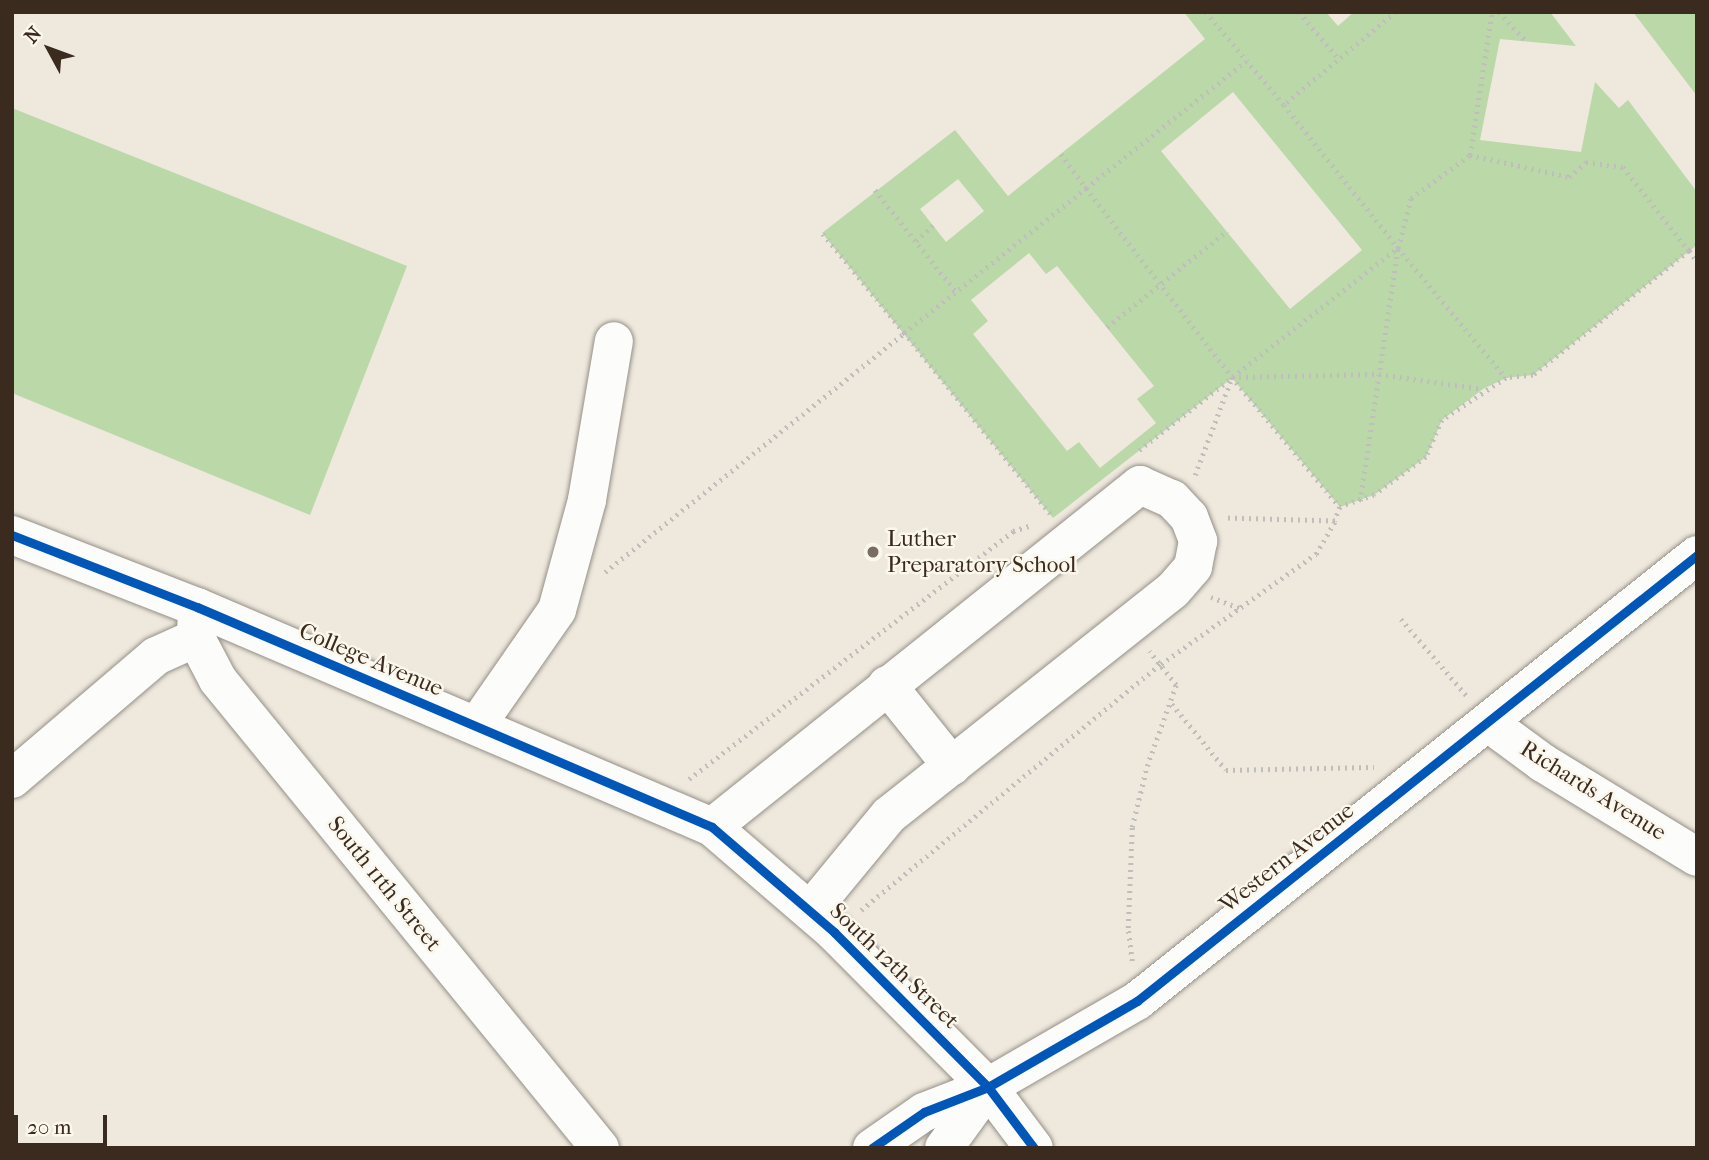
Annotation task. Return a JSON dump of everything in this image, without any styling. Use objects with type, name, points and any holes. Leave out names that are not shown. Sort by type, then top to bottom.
[{"type":"street","points":[[477,725],[557,610],[587,500],[614,341]]},
{"type":"street","points":[[712,827],[1140,485],[1172,499],[1189,503],[1198,541],[1192,567],[1173,590],[889,815],[822,921]]},
{"type":"street","name":"College Avenue","points":[[12,535],[197,622],[477,725],[712,827]]},
{"type":"street","name":"Western Avenue","points":[[872,1148],[924,1112],[988,1087],[1137,1000],[1490,724],[1697,555]]},
{"type":"street","points":[[12,779],[197,622]]},
{"type":"street","name":"South 11th Street","points":[[197,622],[205,660],[259,732],[600,1148]]},
{"type":"street","points":[[887,685],[952,766]]},
{"type":"street","name":"Richards Avenue","points":[[1490,724],[1543,763],[1697,857]]},
{"type":"street","name":"South 12th Street","points":[[712,827],[822,921],[988,1087],[1034,1148]]},
{"type":"street","name":"Western Avenue","points":[[944,1148],[988,1087]]},
{"type":"path","points":[[1206,12],[1398,248]]},
{"type":"path","points":[[1299,12],[1339,59]]},
{"type":"path","points":[[1284,105],[1396,12]]},
{"type":"path","points":[[1360,500],[1398,248],[1411,198],[1470,155],[1492,12]]},
{"type":"path","points":[[1499,12],[1526,41]]},
{"type":"path","points":[[601,576],[1247,61]]},
{"type":"path","points":[[1061,154],[1232,377],[1340,508]]},
{"type":"path","points":[[1470,155],[1569,177],[1586,162],[1623,167],[1697,261]]},
{"type":"path","points":[[875,190],[956,292]]},
{"type":"path","points":[[916,241],[933,225]]},
{"type":"path","points":[[1107,327],[1227,231]]},
{"type":"path","points":[[822,233],[1053,518]]},
{"type":"path","points":[[1506,378],[1532,375],[1697,245]]},
{"type":"path","points":[[1232,377],[1379,374],[1483,389]]},
{"type":"path","points":[[822,921],[1161,664],[1316,554],[1335,521],[1189,503],[1232,377]]},
{"type":"path","points":[[1401,619],[1490,724]]},
{"type":"path","points":[[1128,626],[1176,685],[1172,704],[1147,766],[1132,827],[1128,928],[1137,1000]]},
{"type":"path","points":[[1172,704],[1226,770],[1380,767]]},
{"type":"green space","points":[[1184,12],[1326,12],[1338,26],[1354,12],[1550,12],[1576,46],[1500,39],[1480,140],[1581,152],[1595,82],[1619,108],[1628,100],[1697,192],[1697,245],[1533,375],[1506,378],[1483,389],[1442,420],[1426,457],[1374,495],[1340,507],[1232,378],[1053,518],[822,233],[955,130],[1008,196],[1205,39]],"holes":[[[1233,92],[1362,250],[1290,309],[1161,151]],[[958,179],[984,211],[946,242],[920,209]],[[1029,253],[1046,274],[1057,266],[1154,386],[1137,399],[1156,423],[1100,468],[1079,442],[1067,451],[973,334],[988,321],[971,300]]]},
{"type":"green space","points":[[1633,12],[1697,12],[1697,96]]},
{"type":"green space","points":[[12,108],[407,266],[310,515],[12,393]]},
{"type":"cycle path","points":[[12,535],[197,607],[712,827],[834,932],[988,1087],[1034,1148]]},
{"type":"cycle path","points":[[872,1148],[924,1112],[988,1087],[1137,1001],[1697,555]]},
{"type":"place","name":"Luther Preparatory School","points":[[873,552]]}]
